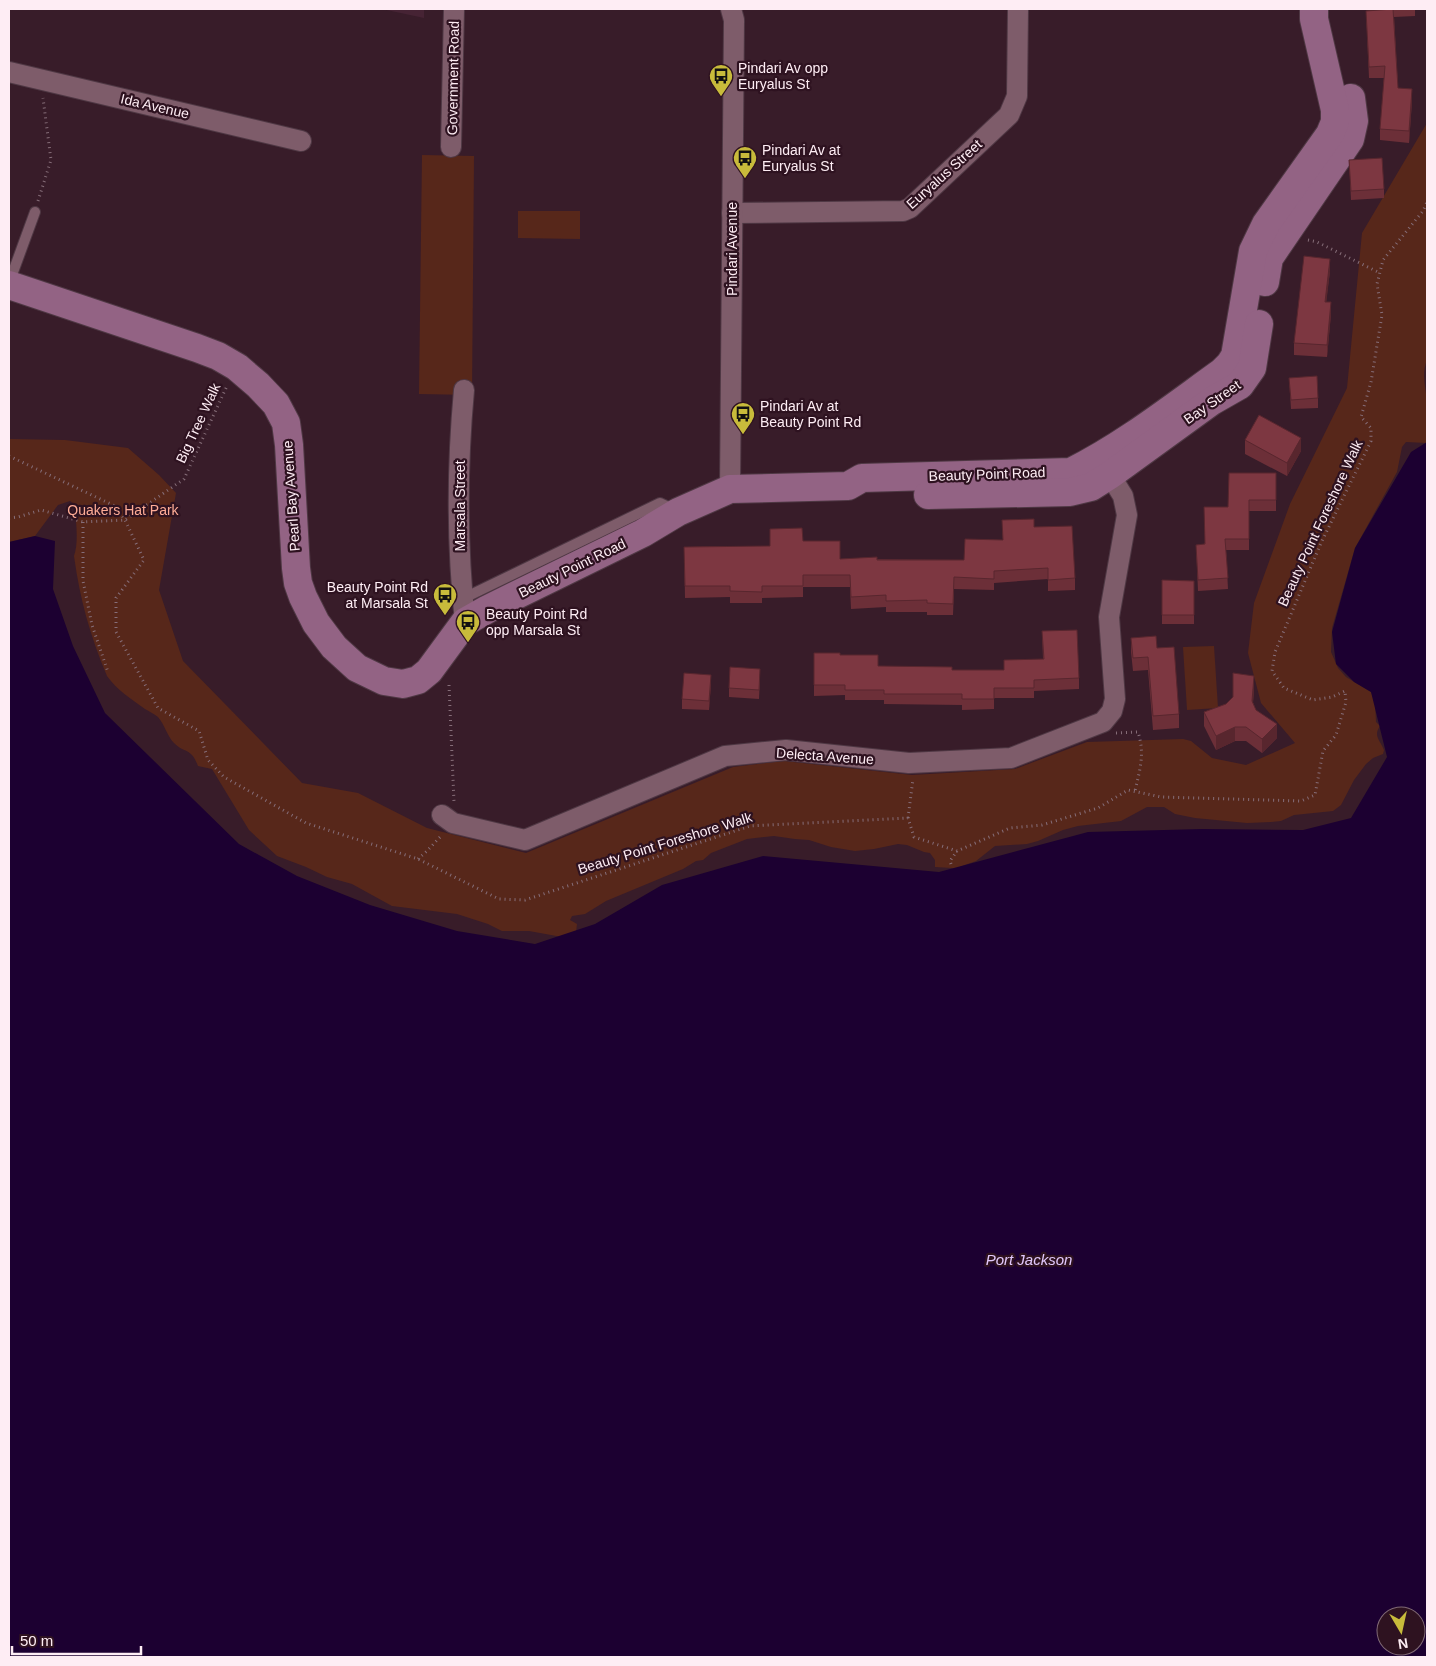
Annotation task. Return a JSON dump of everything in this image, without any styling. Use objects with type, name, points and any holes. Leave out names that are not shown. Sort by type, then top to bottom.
[{"type":"street","name":"Government Road","points":[[451,147],[454,9]]},
{"type":"street","name":"Pindari Avenue","points":[[730,489],[734,20],[731,9]]},
{"type":"street","name":"Euryalus Street","points":[[732,213],[903,211],[910,208],[1009,115],[1017,96],[1018,9]]},
{"type":"street","name":"Bay Street","points":[[1110,475],[1212,401],[1240,385],[1252,368],[1269,258],[1276,229],[1335,122],[1335,110],[1314,19],[1314,9]]},
{"type":"street","name":"Bay Street","points":[[1120,444],[1222,372],[1230,364],[1235,356],[1253,251],[1276,229],[1340,155],[1350,139],[1354,121],[1352,103],[1331,9]]},
{"type":"street","name":"Ida Avenue","points":[[9,72],[301,141]]},
{"type":"street","name":"Pearl Bay Avenue","points":[[9,284],[218,356],[237,367],[276,404],[286,423],[289,445],[298,583],[316,623],[334,647],[357,668],[384,682],[403,684],[418,680],[429,671],[463,611]]},
{"type":"street","name":"Marsala Street","points":[[463,611],[460,554],[461,427],[464,390]]},
{"type":"street","name":"Beauty Point Road","points":[[463,611],[488,608],[643,533],[678,512],[730,489],[848,486],[862,478],[1071,472],[1096,460],[1120,444]]},
{"type":"street","name":"Beauty Point Road","points":[[848,486],[866,496],[1070,492],[1091,487],[1110,475]]},
{"type":"street","points":[[1103,722],[1112,711],[1114,699],[1110,617],[1127,515],[1123,496],[1110,475]]},
{"type":"street","name":"Delecta Avenue","points":[[448,819],[525,840],[725,756],[786,750],[914,763],[1011,758],[1103,722]]},
{"type":"lane","points":[[9,284],[35,212]]},
{"type":"path","points":[[35,212],[51,160],[41,79]]},
{"type":"path","name":"Beauty Point Foreshore Walk","points":[[1135,791],[1161,797],[1275,801],[1301,801],[1315,795],[1323,751],[1336,735],[1346,702],[1346,691],[1332,697],[1312,700],[1284,688],[1272,671],[1275,652],[1321,543],[1371,441],[1371,428],[1361,417],[1371,382],[1382,315],[1378,284],[1383,260],[1423,211],[1427,202]]},
{"type":"path","points":[[1276,229],[1317,242],[1380,273]]},
{"type":"path","name":"Big Tree Walk","points":[[125,520],[184,478],[237,367]]},
{"type":"path","points":[[9,456],[115,506],[125,520]]},
{"type":"path","points":[[9,518],[41,510],[82,522],[125,520]]},
{"type":"path","name":"Beauty Point Foreshore Walk","points":[[125,520],[144,560],[116,598],[116,632],[158,708],[199,732],[208,760],[224,776],[306,823],[418,858],[499,899],[525,900],[750,826],[908,818]]},
{"type":"path","points":[[82,522],[83,581],[92,625],[108,672]]},
{"type":"path","points":[[418,858],[427,851],[448,819],[452,724],[449,685]]},
{"type":"path","points":[[950,864],[957,851],[1010,828],[1042,824],[1098,808],[1128,790],[1135,791],[1142,756],[1142,746],[1138,732],[1109,734],[1103,722]]},
{"type":"path","points":[[914,763],[908,818],[914,837],[957,851]]},
{"type":"shaded area","points":[[382,9],[424,9],[424,18]]},
{"type":"green space","name":"Quakers Hat Park","points":[[1427,123],[1427,360],[1424,376],[1427,408],[1427,443],[1406,442],[1402,447],[1397,472],[1355,548],[1332,628],[1331,652],[1338,668],[1346,677],[1371,692],[1375,702],[1376,722],[1380,726],[1377,735],[1384,750],[1383,754],[1373,758],[1366,764],[1354,780],[1341,805],[1333,811],[1294,815],[1281,821],[1247,823],[1195,818],[1175,814],[1164,807],[1147,807],[1121,821],[1078,826],[1027,844],[995,846],[976,861],[955,870],[952,868],[935,867],[935,860],[930,853],[907,845],[898,844],[855,851],[831,847],[809,840],[774,836],[747,839],[711,853],[703,860],[696,861],[683,869],[606,901],[585,914],[572,916],[570,920],[577,924],[576,932],[562,937],[529,931],[502,931],[488,924],[457,914],[392,906],[352,884],[327,877],[277,856],[249,830],[212,769],[198,766],[190,753],[172,740],[158,717],[124,694],[107,676],[91,632],[79,588],[74,556],[77,538],[74,504],[70,501],[58,505],[35,536],[9,542],[9,439],[65,440],[128,448],[159,475],[176,493],[159,590],[183,661],[302,783],[358,793],[427,828],[526,853],[733,767],[784,761],[912,775],[1015,769],[1087,742],[1183,739],[1191,741],[1212,758],[1246,765],[1295,743],[1261,703],[1248,653],[1254,603],[1290,504],[1347,388],[1362,233]]},
{"type":"green space","points":[[422,155],[474,156],[472,395],[419,394]]},
{"type":"green space","points":[[518,211],[580,211],[580,239],[518,238]]},
{"type":"green space","points":[[1214,646],[1218,708],[1187,710],[1183,647]]},
{"type":"water","name":"Port Jackson","points":[[1427,442],[1427,1657],[9,1657],[9,542],[35,536],[55,541],[53,589],[73,646],[105,713],[239,844],[297,876],[370,905],[457,931],[535,944],[595,924],[662,885],[763,856],[939,872],[1088,832],[1202,829],[1303,830],[1351,818],[1387,757],[1371,692],[1354,682],[1336,664],[1332,632],[1355,548],[1411,452]]},
{"type":"building","points":[[1393,9],[1398,88],[1412,89],[1409,131],[1380,129],[1385,66],[1369,67],[1366,11]]},
{"type":"building","points":[[1382,158],[1384,189],[1351,191],[1349,160]]},
{"type":"building","points":[[1304,256],[1330,259],[1325,302],[1331,302],[1327,345],[1294,343]]},
{"type":"building","points":[[1317,376],[1318,398],[1291,400],[1289,378]]},
{"type":"building","points":[[1259,415],[1301,438],[1287,463],[1245,440]]},
{"type":"building","points":[[1229,473],[1276,473],[1276,500],[1249,500],[1249,539],[1225,539],[1228,578],[1198,580],[1196,545],[1205,544],[1204,507],[1228,507]]},
{"type":"building","points":[[1034,519],[1034,527],[1072,526],[1075,578],[1048,580],[1048,568],[994,571],[994,579],[954,577],[953,604],[927,603],[927,600],[886,601],[886,595],[851,597],[850,575],[803,575],[803,586],[762,586],[762,592],[730,591],[730,586],[685,586],[684,547],[770,546],[770,529],[802,528],[803,541],[840,541],[840,559],[877,557],[877,560],[964,560],[965,539],[1003,540],[1002,520]]},
{"type":"building","points":[[1162,580],[1194,581],[1194,615],[1162,615]]},
{"type":"building","points":[[1077,630],[1079,678],[1034,680],[1034,688],[994,688],[994,699],[962,699],[962,694],[884,694],[884,690],[845,690],[845,685],[814,685],[814,653],[878,655],[878,666],[952,667],[952,670],[1004,670],[1004,660],[1044,659],[1042,631]]},
{"type":"building","points":[[1156,636],[1157,648],[1174,647],[1179,714],[1153,716],[1148,657],[1133,658],[1131,638]]},
{"type":"building","points":[[730,667],[760,669],[759,690],[729,688]]},
{"type":"building","points":[[684,673],[711,675],[709,701],[682,699]]},
{"type":"building","points":[[1233,673],[1254,676],[1252,701],[1256,710],[1277,724],[1262,739],[1246,727],[1235,727],[1216,736],[1204,712],[1226,704],[1233,697]]},
{"type":"place","name":"Pindari Av opp Euryalus St","points":[[721,97]]},
{"type":"place","name":"Pindari Av at Euryalus St","points":[[745,179]]},
{"type":"place","name":"Pindari Av at Beauty Point Rd","points":[[743,435]]},
{"type":"place","name":"Beauty Point Rd at Marsala St","points":[[445,616]]},
{"type":"place","name":"Beauty Point Rd opp Marsala St","points":[[468,643]]}]
